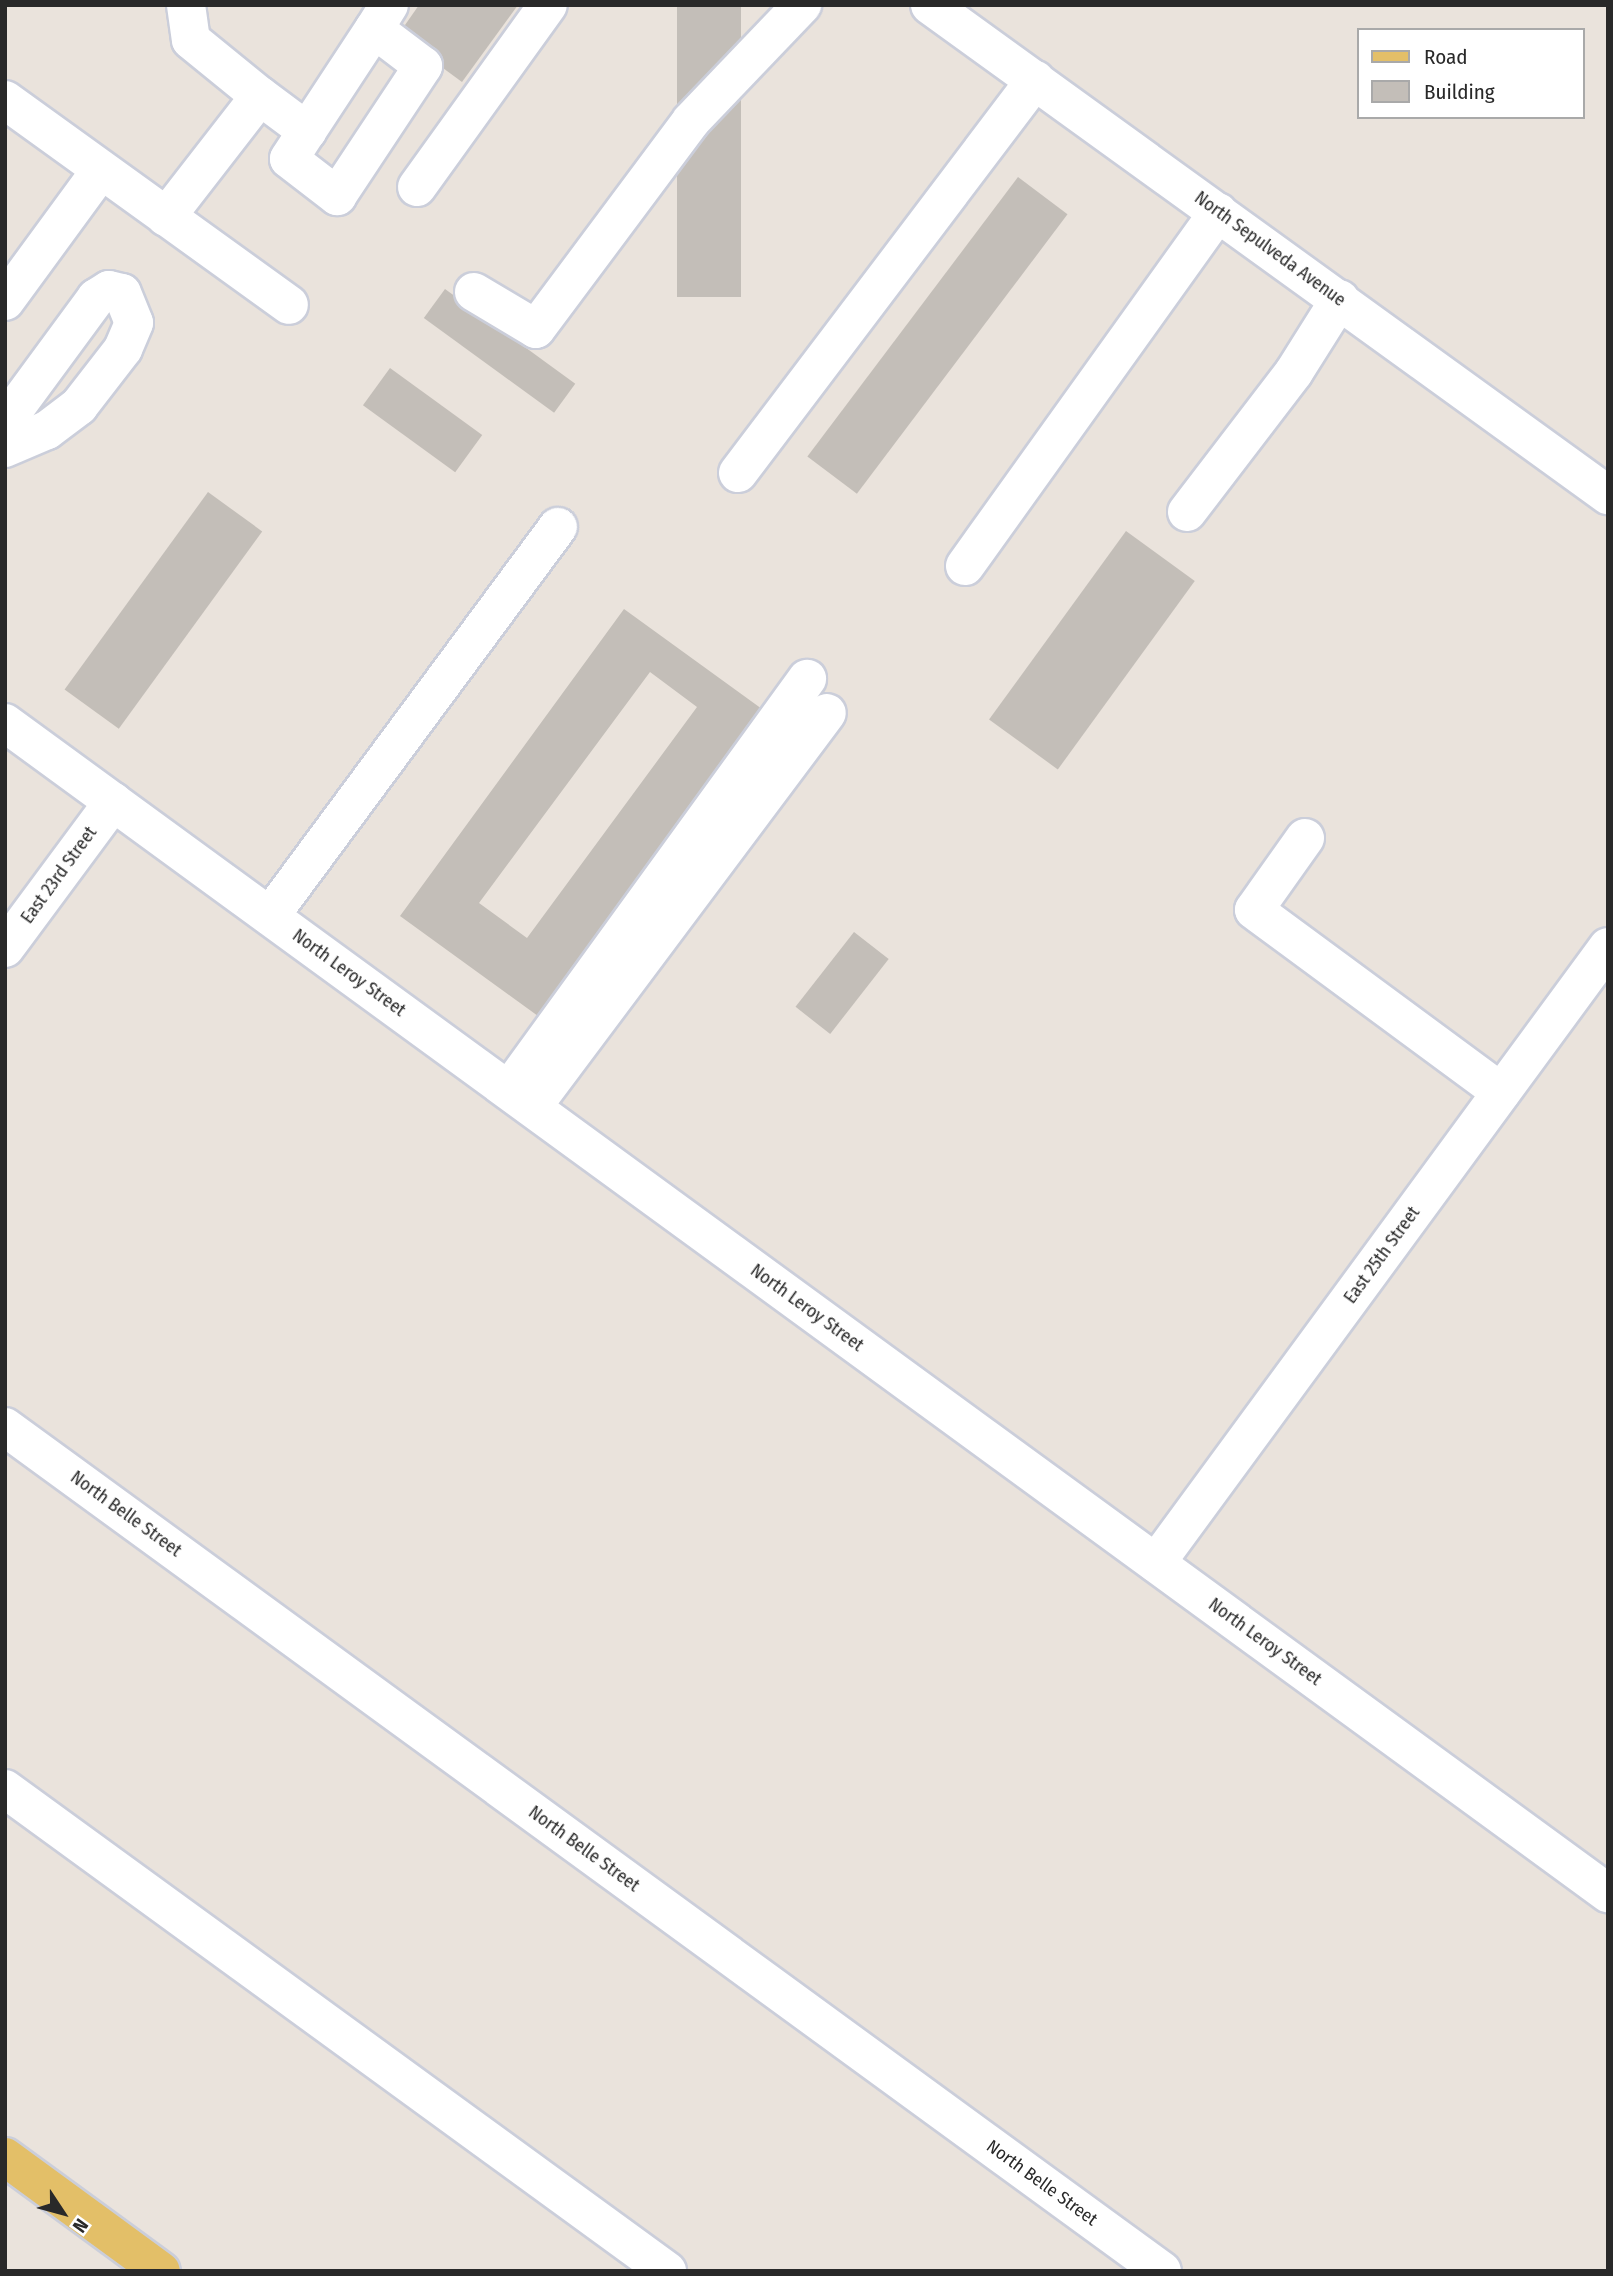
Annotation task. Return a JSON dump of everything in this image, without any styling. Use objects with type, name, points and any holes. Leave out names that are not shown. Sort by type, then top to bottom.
[{"type":"main road","points":[[5,2157],[161,2271]]},
{"type":"street","points":[[186,5],[191,40],[307,131]]},
{"type":"street","points":[[417,187],[548,5]]},
{"type":"street","points":[[474,292],[536,330],[691,121],[802,5]]},
{"type":"street","name":"North Sepulveda Avenue","points":[[930,5],[1608,495]]},
{"type":"street","points":[[382,17],[424,66],[337,196],[289,159],[307,131],[382,17]]},
{"type":"street","points":[[738,473],[1035,80]]},
{"type":"street","points":[[166,217],[260,96]]},
{"type":"street","points":[[5,100],[289,305]]},
{"type":"street","points":[[5,301],[101,170]]},
{"type":"street","points":[[965,566],[1218,212]]},
{"type":"street","points":[[5,422],[96,298],[110,290],[122,293],[134,323],[87,396],[47,430],[5,448]]},
{"type":"street","points":[[1187,512],[1294,372],[1340,299]]},
{"type":"street","points":[[261,909],[558,527]]},
{"type":"street","points":[[261,909],[507,555]]},
{"type":"street","points":[[520,1099],[807,679]]},
{"type":"street","points":[[520,1099],[827,713]]},
{"type":"street","name":"North Leroy Street","points":[[5,723],[1608,1893]]},
{"type":"street","name":"East 23rd Street","points":[[5,948],[113,802]]},
{"type":"street","points":[[1305,838],[1254,910],[1501,1092]]},
{"type":"street","name":"East 25th Street","points":[[1156,1563],[1608,947]]},
{"type":"street","name":"North Belle Street","points":[[5,1427],[1162,2271]]},
{"type":"street","points":[[5,1788],[667,2271]]},
{"type":"building","points":[[419,5],[518,5],[462,82],[398,35]]},
{"type":"building","points":[[677,5],[741,5],[741,297],[677,297]]},
{"type":"building","points":[[1018,177],[1068,214],[857,494],[807,457]]},
{"type":"building","points":[[445,289],[575,384],[554,413],[424,318]]},
{"type":"building","points":[[390,368],[482,435],[455,472],[363,405]]},
{"type":"building","points":[[208,492],[262,531],[119,729],[65,689]]},
{"type":"building","points":[[1126,531],[1195,581],[1058,769],[989,720]]},
{"type":"building","points":[[624,609],[762,709],[538,1016],[400,916]],"holes":[[[650,672],[697,707],[527,938],[479,903]]]},
{"type":"building","points":[[854,932],[889,959],[830,1034],[796,1007]]}]
